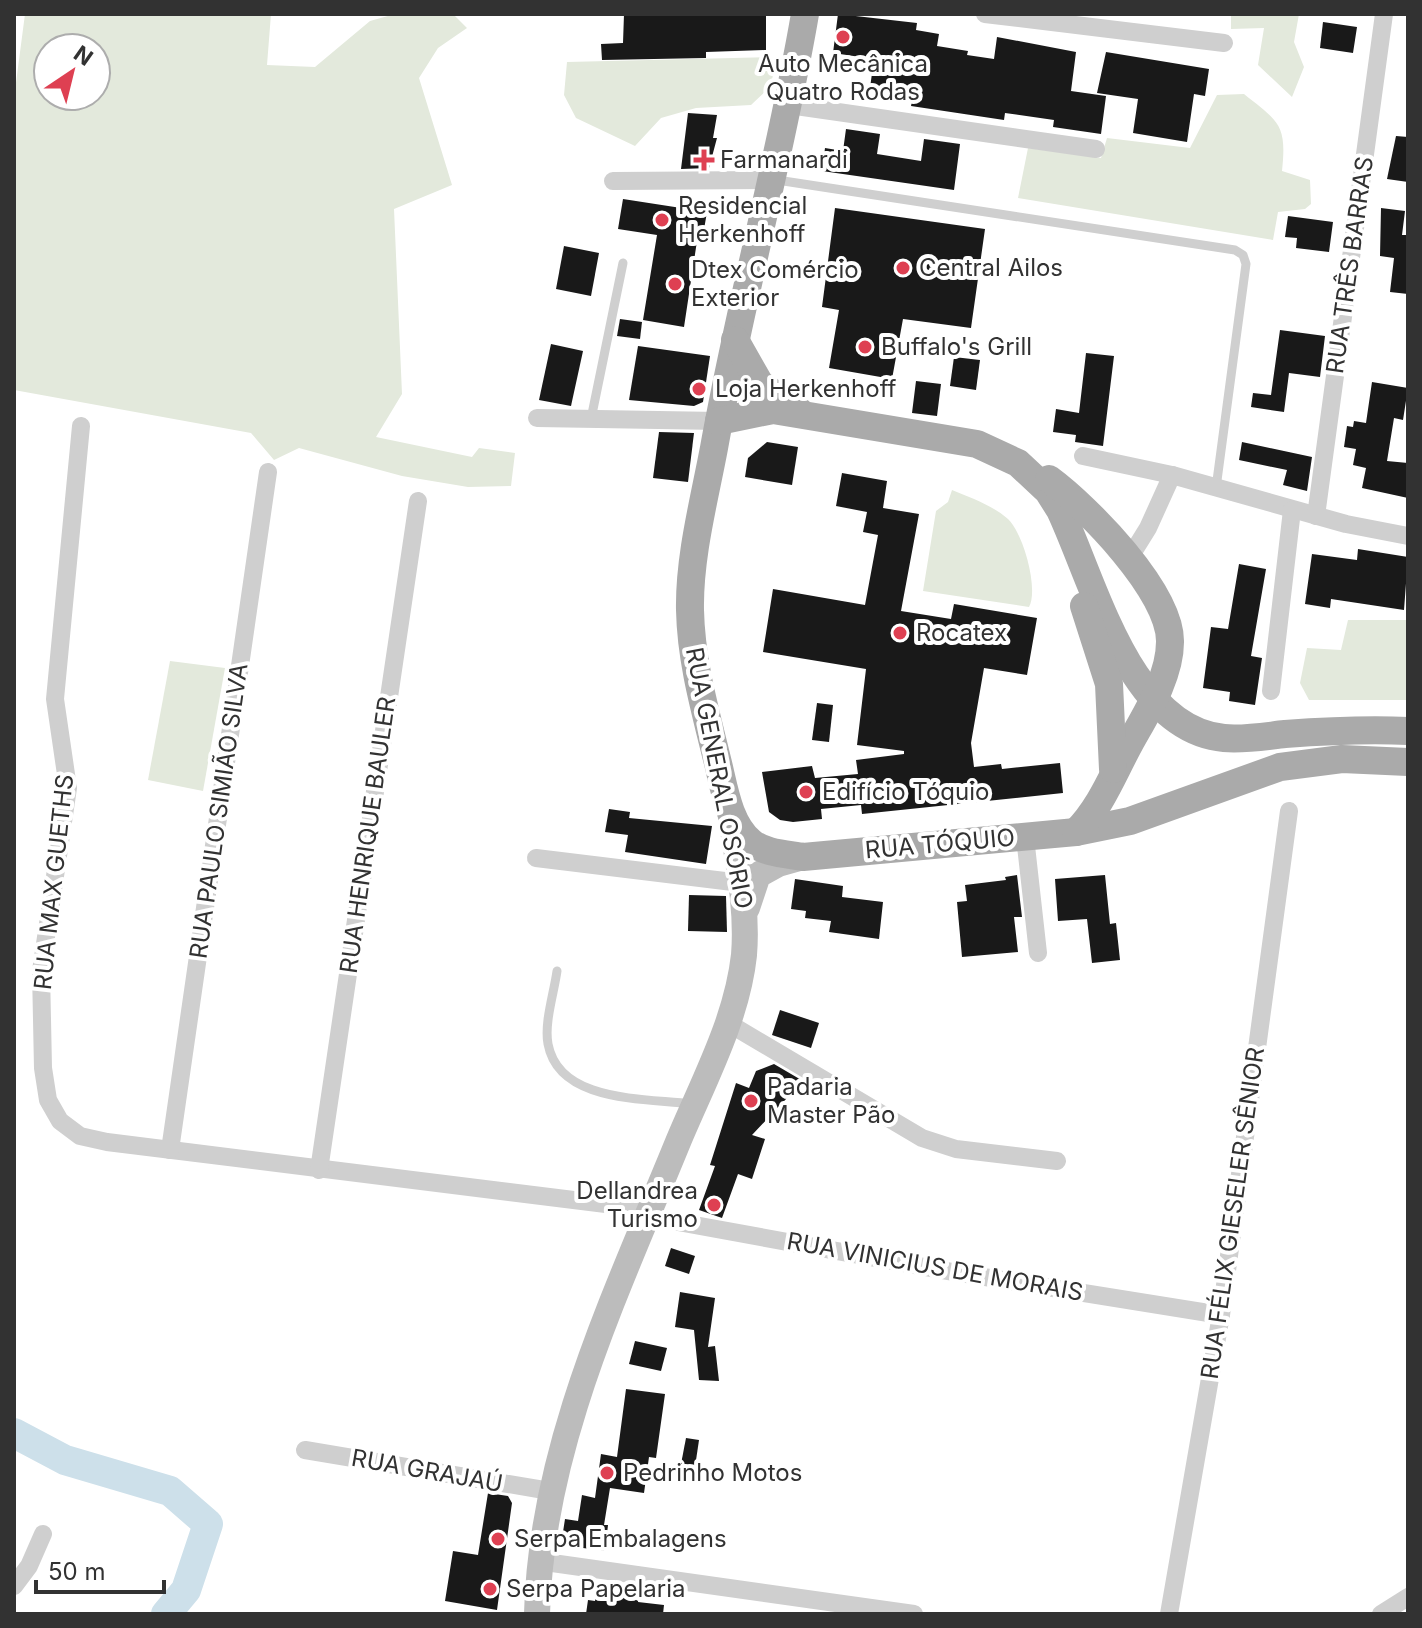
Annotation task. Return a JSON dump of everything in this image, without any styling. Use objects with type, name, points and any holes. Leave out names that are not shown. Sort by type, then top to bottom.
[{"type":"main road","name":"RUA GENERAL OSÓRIO","points":[[537,1614],[538,1561],[550,1491],[587,1371],[728,1023],[744,956],[745,915],[730,810],[694,662],[690,609],[701,516],[719,421],[789,105],[805,14]]},
{"type":"main road","points":[[735,340],[760,384],[803,413]]},
{"type":"main road","points":[[719,421],[754,412],[803,413],[977,444],[1029,473],[1048,491],[1060,510],[1133,675],[1164,709],[1198,732],[1228,739],[1346,730],[1408,731]]},
{"type":"main road","points":[[977,444],[1019,481],[1041,512],[1074,581],[1109,684],[1113,773]]},
{"type":"main road","points":[[1029,473],[1048,478],[1070,495],[1130,557],[1157,601],[1171,640],[1165,672],[1099,803],[1076,832]]},
{"type":"main road","name":"RUA TÓQUIO","points":[[730,810],[741,832],[758,848],[803,857],[1076,832],[1130,821],[1280,767],[1342,759],[1408,762]]},
{"type":"main road","name":"RUA TÓQUIO","points":[[745,915],[758,875],[803,857]]},
{"type":"street","points":[[985,14],[1224,43]]},
{"type":"street","name":"RUA TRÊS BARRAS","points":[[1316,516],[1384,14]]},
{"type":"street","points":[[789,105],[1096,149]]},
{"type":"street","points":[[613,181],[773,180]]},
{"type":"street","points":[[537,418],[719,421]]},
{"type":"street","name":"RUA MAX GUETHS","points":[[81,426],[55,699],[68,788],[41,971],[43,1068],[48,1100],[60,1121],[80,1136],[319,1170],[622,1206],[649,1214]]},
{"type":"street","points":[[1083,456],[1172,475],[1292,510],[1408,536]]},
{"type":"street","name":"RUA PAULO SIMIÃO SILVA","points":[[170,1150],[268,472]]},
{"type":"street","points":[[1130,557],[1148,528],[1172,475]]},
{"type":"street","name":"RUA HENRIQUE BAULER","points":[[319,1170],[418,501]]},
{"type":"street","points":[[1271,691],[1292,510]]},
{"type":"street","name":"RUA FÉLIX GIESELER SÊNIOR","points":[[1169,1614],[1221,1315],[1289,811]]},
{"type":"street","points":[[1025,837],[1038,953]]},
{"type":"street","points":[[536,858],[741,883]]},
{"type":"street","points":[[728,1023],[922,1138],[956,1149],[1057,1161]]},
{"type":"street","name":"RUA VINICIUS DE MORAIS","points":[[649,1214],[947,1271],[1221,1315]]},
{"type":"street","name":"RUA GRAJAÚ","points":[[305,1450],[550,1491]]},
{"type":"street","points":[[14,1586],[21,1562],[43,1534]]},
{"type":"street","points":[[538,1561],[914,1614]]},
{"type":"street","points":[[1381,1614],[1408,1597]]},
{"type":"lane","points":[[773,180],[1235,250],[1243,255],[1246,264],[1216,488]]},
{"type":"lane","points":[[591,419],[623,263]]},
{"type":"lane","points":[[557,971],[547,1042],[554,1062],[566,1076],[602,1092],[694,1105]]},
{"type":"shaded area","points":[[25,14],[271,14],[267,65],[315,67],[370,21],[395,14],[453,14],[467,28],[438,48],[419,78],[452,185],[394,209],[402,394],[376,437],[472,457],[479,448],[515,453],[511,486],[468,487],[402,476],[299,448],[274,460],[251,433],[14,390],[14,98]]},
{"type":"shaded area","points":[[1231,14],[1299,14],[1294,42],[1304,67],[1292,97],[1258,65],[1264,28],[1231,29]]},
{"type":"shaded area","points":[[776,57],[771,86],[751,105],[696,108],[661,118],[635,146],[576,118],[564,95],[567,62]]},
{"type":"shaded area","points":[[1244,94],[1278,125],[1283,143],[1282,171],[1310,180],[1311,204],[1305,209],[1278,212],[1273,240],[1018,198],[1028,148],[1101,158],[1107,138],[1190,148],[1217,95]]},
{"type":"shaded area","points":[[952,490],[995,510],[1014,526],[1031,575],[1032,599],[1029,607],[923,591],[936,511],[948,502]]},
{"type":"shaded area","points":[[1348,620],[1408,620],[1408,700],[1309,700],[1300,683],[1307,648],[1341,650]]},
{"type":"shaded area","points":[[170,661],[225,668],[203,791],[148,780]]},
{"type":"building","points":[[624,14],[766,14],[766,50],[706,52],[706,58],[602,60],[601,44],[623,43]]},
{"type":"building","points":[[838,14],[917,23],[916,30],[939,34],[937,46],[968,51],[967,55],[994,59],[997,37],[1076,52],[1071,91],[1106,96],[1101,134],[1053,127],[1054,120],[1005,113],[1004,120],[911,106],[912,101],[869,95],[874,59],[833,53]]},
{"type":"building","points":[[1323,22],[1357,27],[1353,53],[1320,48]]},
{"type":"building","points":[[1106,52],[1209,69],[1205,96],[1194,94],[1187,142],[1133,133],[1138,99],[1097,93]]},
{"type":"building","points":[[688,113],[717,115],[713,138],[717,138],[709,168],[681,169]]},
{"type":"building","points":[[846,129],[880,134],[877,154],[921,161],[924,139],[960,144],[954,190],[822,171],[825,148],[843,151]]},
{"type":"building","points":[[1396,136],[1408,137],[1408,182],[1387,179]]},
{"type":"building","points":[[623,199],[707,212],[702,241],[697,241],[684,327],[643,320],[657,235],[618,229]]},
{"type":"building","name":"Central Ailos","points":[[835,208],[985,229],[971,328],[903,319],[892,379],[829,368],[839,310],[822,307]]},
{"type":"building","points":[[1381,208],[1405,211],[1402,235],[1408,235],[1408,294],[1390,292],[1394,258],[1380,256]]},
{"type":"building","points":[[1288,216],[1333,222],[1329,252],[1296,248],[1297,238],[1285,237]]},
{"type":"building","points":[[564,246],[599,253],[591,296],[556,289]]},
{"type":"building","points":[[620,319],[642,322],[640,339],[617,336]]},
{"type":"building","points":[[1280,330],[1325,336],[1320,377],[1289,373],[1284,412],[1251,407],[1253,393],[1271,395]]},
{"type":"building","points":[[551,344],[583,351],[571,406],[539,400]]},
{"type":"building","points":[[638,346],[710,356],[703,402],[694,406],[629,400]]},
{"type":"building","points":[[1086,353],[1114,356],[1103,446],[1075,442],[1076,435],[1053,432],[1056,409],[1079,413]]},
{"type":"building","points":[[954,357],[980,360],[976,390],[950,386]]},
{"type":"building","points":[[916,381],[941,384],[937,416],[912,413]]},
{"type":"building","points":[[1372,382],[1408,388],[1403,420],[1394,418],[1387,461],[1408,463],[1408,498],[1362,488],[1366,468],[1353,465],[1356,449],[1344,447],[1347,426],[1353,427],[1354,421],[1366,423]]},
{"type":"building","points":[[659,432],[694,433],[688,482],[653,478]]},
{"type":"building","points":[[767,442],[798,447],[792,485],[745,477],[748,458]]},
{"type":"building","points":[[1242,442],[1312,457],[1307,491],[1283,485],[1287,470],[1239,460]]},
{"type":"building","points":[[842,473],[887,481],[883,508],[919,514],[901,611],[951,619],[954,604],[1037,618],[1027,675],[984,668],[971,743],[974,767],[1001,764],[1002,769],[1060,763],[1063,793],[862,814],[861,805],[821,809],[822,819],[793,822],[780,820],[769,812],[762,772],[812,766],[815,778],[858,774],[856,760],[904,754],[904,751],[857,745],[866,669],[763,652],[773,589],[865,605],[878,535],[863,532],[867,512],[836,506]]},
{"type":"building","points":[[1358,549],[1408,557],[1404,610],[1331,599],[1330,608],[1305,604],[1312,554],[1357,560]]},
{"type":"building","points":[[1239,564],[1266,569],[1251,656],[1262,658],[1255,705],[1229,701],[1230,692],[1203,688],[1211,627],[1228,629]]},
{"type":"building","points":[[817,703],[833,705],[829,742],[812,740]]},
{"type":"building","points":[[609,809],[630,812],[629,818],[712,826],[706,864],[625,852],[628,835],[605,832]]},
{"type":"building","points":[[1017,875],[1022,917],[1014,917],[1018,952],[962,957],[957,902],[967,901],[965,885],[1006,880],[1005,877]]},
{"type":"building","points":[[1105,875],[1110,924],[1116,923],[1120,960],[1092,963],[1087,919],[1058,921],[1055,879]]},
{"type":"building","points":[[795,879],[843,886],[842,897],[883,902],[879,939],[829,932],[831,921],[805,918],[806,911],[791,909]]},
{"type":"building","points":[[689,895],[726,896],[727,932],[688,931]]},
{"type":"building","points":[[780,1010],[819,1023],[811,1048],[772,1035]]},
{"type":"building","points":[[774,1064],[803,1081],[752,1135],[765,1139],[752,1179],[738,1174],[722,1218],[699,1210],[715,1166],[710,1165],[736,1083],[749,1088],[756,1071]]},
{"type":"building","points":[[671,1248],[695,1256],[689,1274],[665,1266]]},
{"type":"building","points":[[680,1292],[715,1298],[708,1347],[715,1346],[719,1381],[699,1380],[694,1330],[675,1327]]},
{"type":"building","points":[[635,1341],[667,1348],[661,1371],[629,1364]]},
{"type":"building","points":[[626,1389],[665,1394],[656,1458],[649,1457],[644,1493],[610,1488],[604,1525],[608,1525],[605,1551],[561,1545],[565,1519],[578,1521],[582,1495],[595,1498],[601,1454],[617,1457]]},
{"type":"building","points":[[686,1438],[699,1440],[695,1467],[681,1464]]},
{"type":"building","points":[[488,1493],[508,1496],[512,1503],[497,1610],[445,1601],[453,1551],[478,1555]]},
{"type":"building","points":[[597,1588],[639,1593],[638,1602],[664,1605],[663,1614],[586,1614],[588,1600],[595,1601]]},
{"type":"waterway","points":[[14,1433],[65,1460],[170,1491],[208,1524],[186,1590],[166,1614]]},
{"type":"place","name":"Auto Mecânica Quatro Rodas","points":[[843,37]]},
{"type":"place","name":"Farmanardi","points":[[704,160]]},
{"type":"place","name":"Residencial Herkenhoff","points":[[662,220]]},
{"type":"place","name":"Central Ailos","points":[[903,268]]},
{"type":"place","name":"Dtex Comércio Exterior","points":[[675,284]]},
{"type":"place","name":"Buffalo's Grill","points":[[865,347]]},
{"type":"place","name":"Loja Herkenhoff","points":[[699,389]]},
{"type":"place","name":"Rocatex","points":[[900,633]]},
{"type":"place","name":"Edifício Tóquio","points":[[806,792]]},
{"type":"place","name":"Padaria Master Pão","points":[[751,1101]]},
{"type":"place","name":"Dellandrea Turismo","points":[[714,1205]]},
{"type":"place","name":"Pedrinho Motos","points":[[607,1473]]},
{"type":"place","name":"Serpa Embalagens","points":[[498,1539]]},
{"type":"place","name":"Serpa Papelaria","points":[[490,1589]]}]
